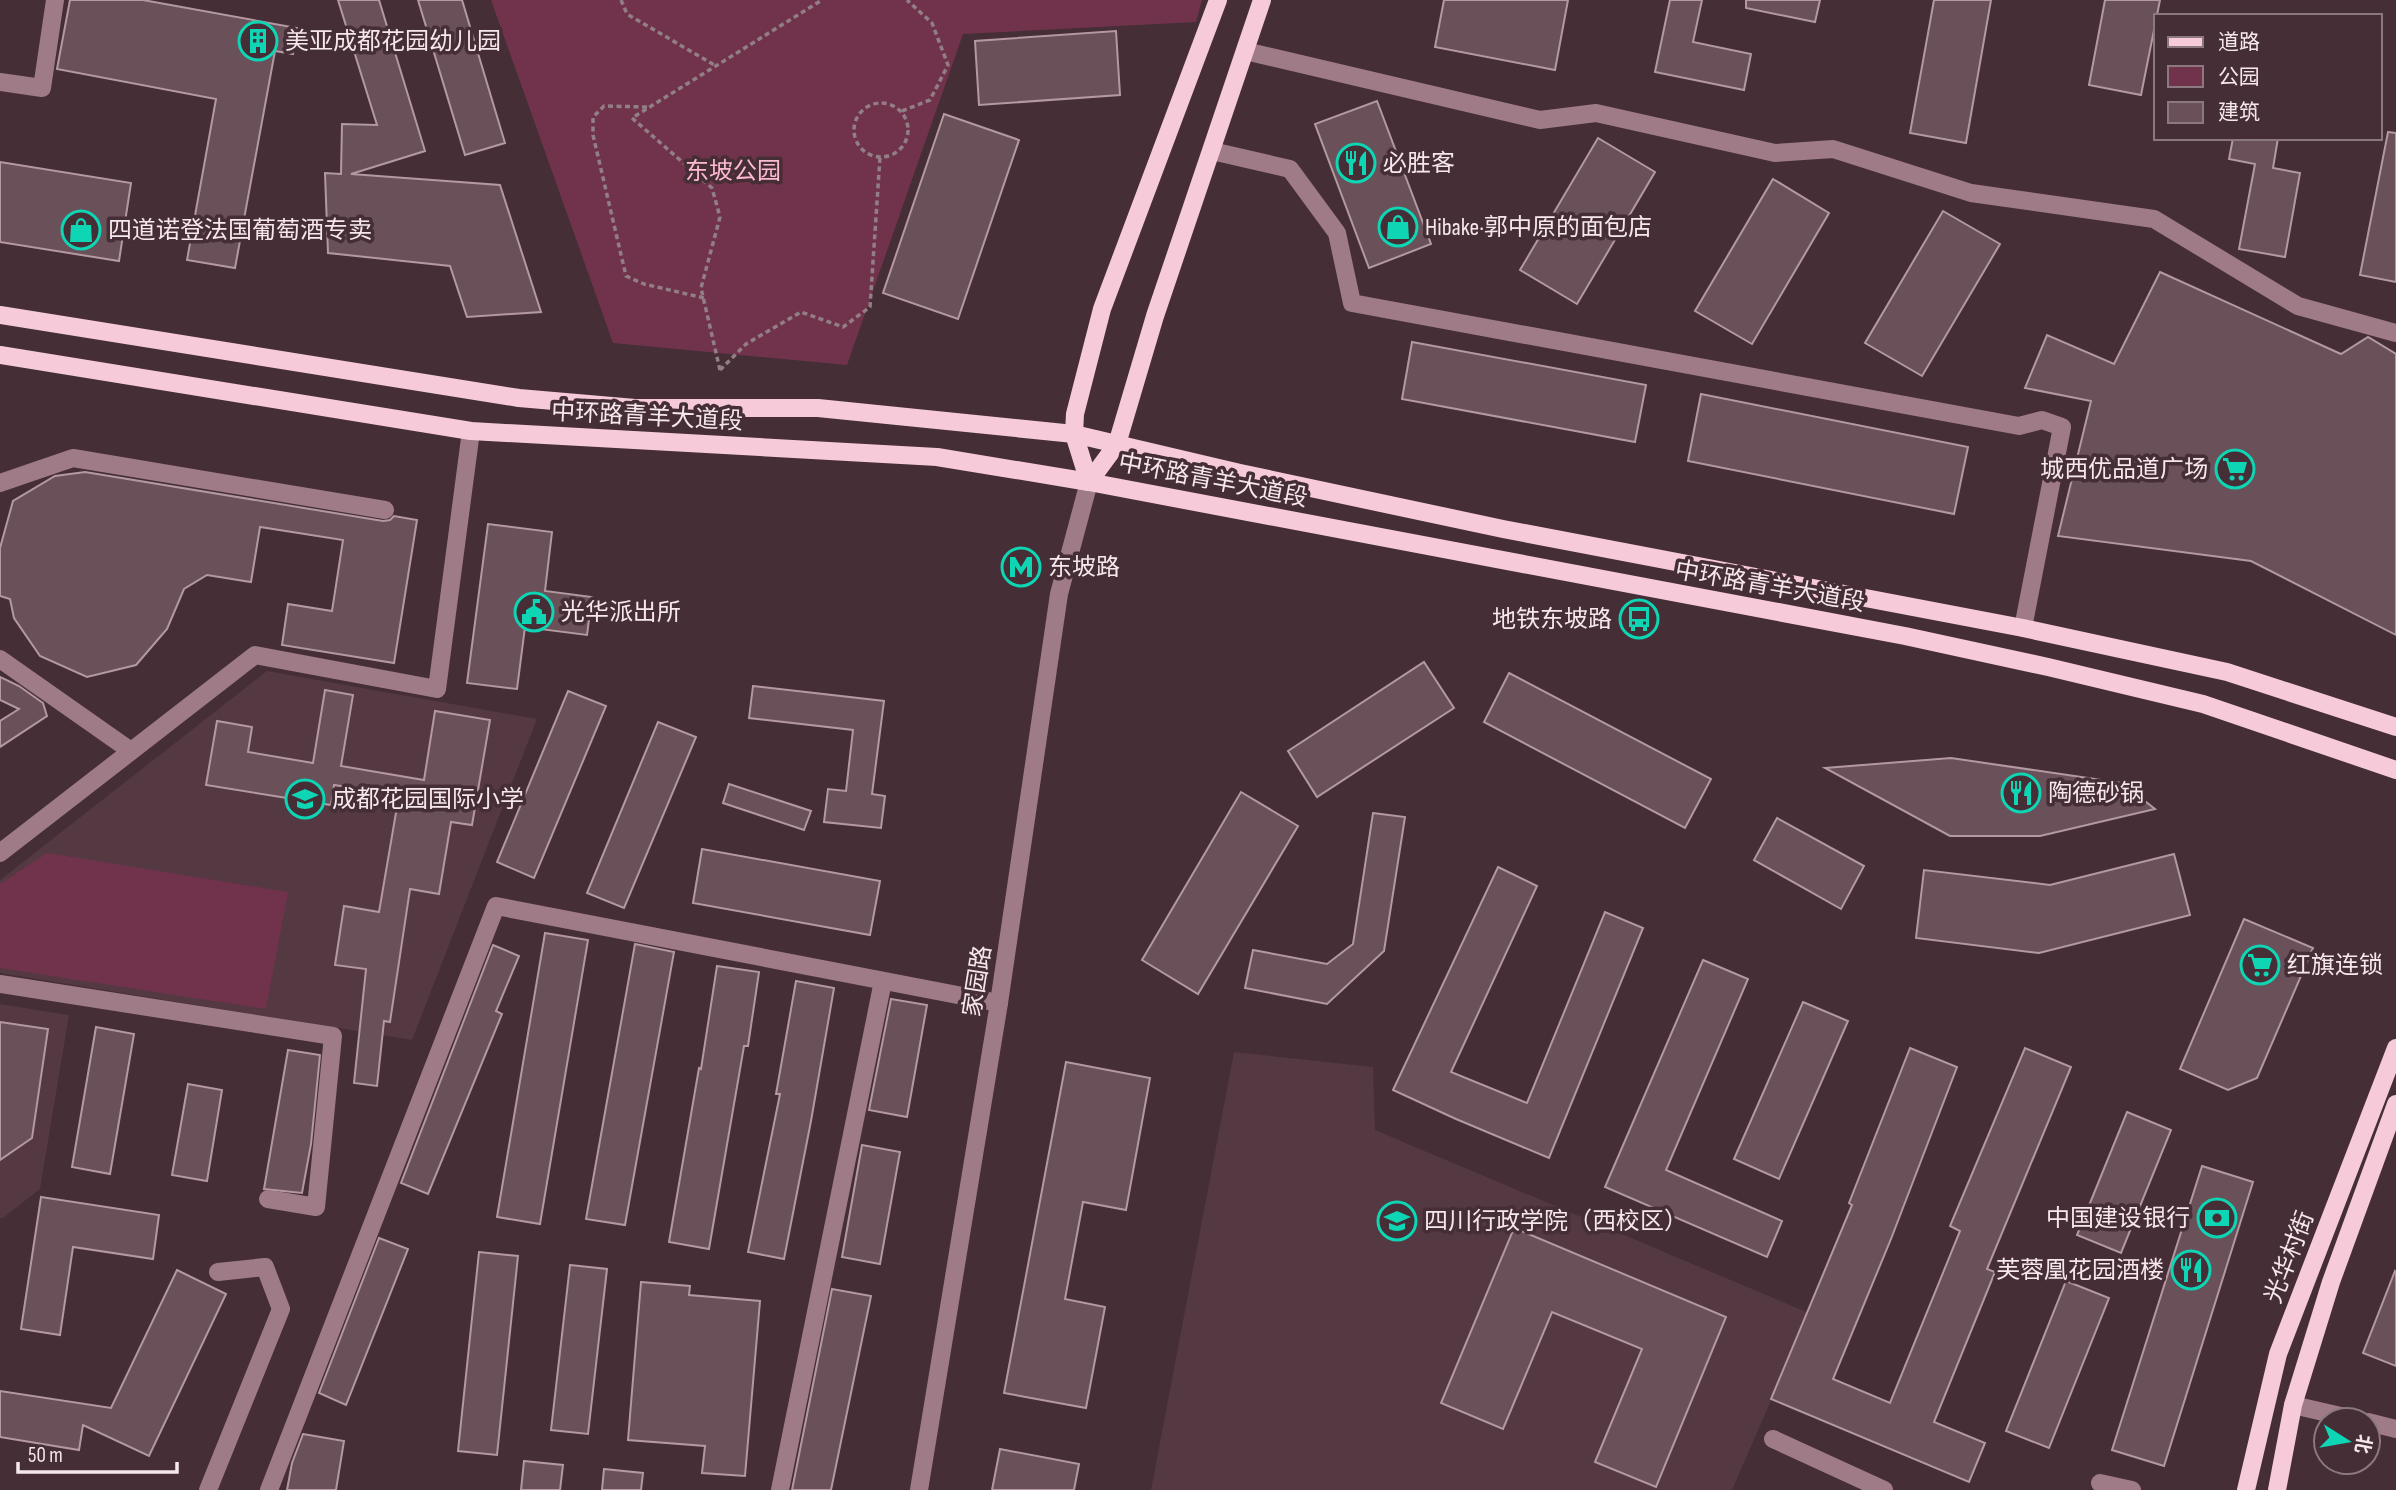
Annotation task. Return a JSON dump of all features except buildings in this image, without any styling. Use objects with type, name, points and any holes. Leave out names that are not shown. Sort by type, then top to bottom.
[{"type":"main road","points":[[1089,482],[1074,434],[1075,414],[1102,309],[1218,0]]},
{"type":"main road","points":[[1089,482],[1117,444],[1155,316],[1262,0]]},
{"type":"main road","name":"中环路青羊大道段","points":[[0,315],[519,398],[635,408],[818,408],[1074,434],[1240,473],[1503,528],[2023,628],[2227,672],[2396,727]]},
{"type":"main road","name":"中环路青羊大道段","points":[[0,355],[471,430],[937,457],[1089,482],[1905,636],[2048,667],[2203,704],[2396,770]]},
{"type":"main road","name":"光华村街","points":[[2246,1490],[2278,1354],[2396,1048]]},
{"type":"main road","name":"光华村街","points":[[2277,1490],[2293,1405],[2331,1282],[2396,1104]]},
{"type":"street","points":[[0,82],[42,88],[55,0]]},
{"type":"street","points":[[1245,51],[1540,120],[1596,113],[1775,153],[1833,149],[1971,193],[2154,219],[2298,306],[2396,333]]},
{"type":"street","points":[[1212,151],[1290,169],[1337,233],[1352,303],[2020,426],[2042,420],[2063,427],[2023,628]]},
{"type":"street","points":[[0,853],[255,655],[437,689],[471,430]]},
{"type":"street","points":[[0,483],[73,457],[385,510]]},
{"type":"street","name":"家园路","points":[[919,1490],[999,1003],[1059,594],[1089,482]]},
{"type":"street","points":[[0,659],[131,751]]},
{"type":"street","points":[[269,1490],[496,906],[999,1003]]},
{"type":"street","points":[[780,1490],[883,981]]},
{"type":"street","points":[[0,984],[333,1036],[316,1207],[268,1199]]},
{"type":"street","points":[[208,1490],[281,1309],[265,1268],[218,1272]]},
{"type":"street","points":[[2293,1405],[2312,1409]]},
{"type":"street","points":[[1773,1439],[1884,1490]]},
{"type":"street","points":[[2100,1483],[2132,1490]]},
{"type":"path","points":[[621,0],[627,14],[716,66]]},
{"type":"path","points":[[822,0],[632,118],[712,188],[720,218],[701,288],[720,370],[746,344],[802,312],[843,327],[870,307],[880,157]]},
{"type":"path","points":[[902,111],[930,100],[948,65],[932,23],[907,0]]},
{"type":"path","points":[[876,103],[886,103],[902,111],[909,128],[908,138],[897,152],[880,157],[864,151],[858,145],[854,128],[861,111],[876,103]]},
{"type":"path","points":[[650,107],[604,106],[593,117],[593,135],[626,276],[644,284],[704,298]]},
{"type":"shaded area","name":"成都花园国际小学","points":[[267,671],[537,719],[412,1040],[0,973],[0,880]]},
{"type":"shaded area","points":[[0,1004],[69,1015],[40,1189],[3,1218],[0,1218]]},
{"type":"shaded area","name":"四川行政学院（西校区）","points":[[1234,1052],[1373,1067],[1375,1130],[1809,1313],[1732,1490],[1151,1490]]},
{"type":"green space","name":"东坡公园","points":[[491,0],[1202,0],[1196,22],[963,34],[847,365],[613,343]]},
{"type":"green space","points":[[47,853],[288,892],[266,1009],[0,968],[0,884]]},
{"type":"place","name":"美亚成都花园幼儿园","points":[[258,41]]},
{"type":"place","name":"必胜客","points":[[1356,163]]},
{"type":"place","name":"Hibake·郭中原的面包店","points":[[1398,227]]},
{"type":"place","name":"四道诺登法国葡萄酒专卖","points":[[81,230]]},
{"type":"place","name":"城西优品道广场","points":[[2235,469]]},
{"type":"place","name":"东坡路","points":[[1021,567]]},
{"type":"place","name":"光华派出所","points":[[534,612]]},
{"type":"place","name":"地铁东坡路","points":[[1639,619]]},
{"type":"place","name":"陶德砂锅","points":[[2021,793]]},
{"type":"place","name":"成都花园国际小学","points":[[305,799]]},
{"type":"place","name":"红旗连锁","points":[[2260,965]]},
{"type":"place","name":"中国建设银行","points":[[2217,1218]]},
{"type":"place","name":"四川行政学院（西校区）","points":[[1397,1221]]},
{"type":"place","name":"芙蓉凰花园酒楼","points":[[2191,1270]]}]
